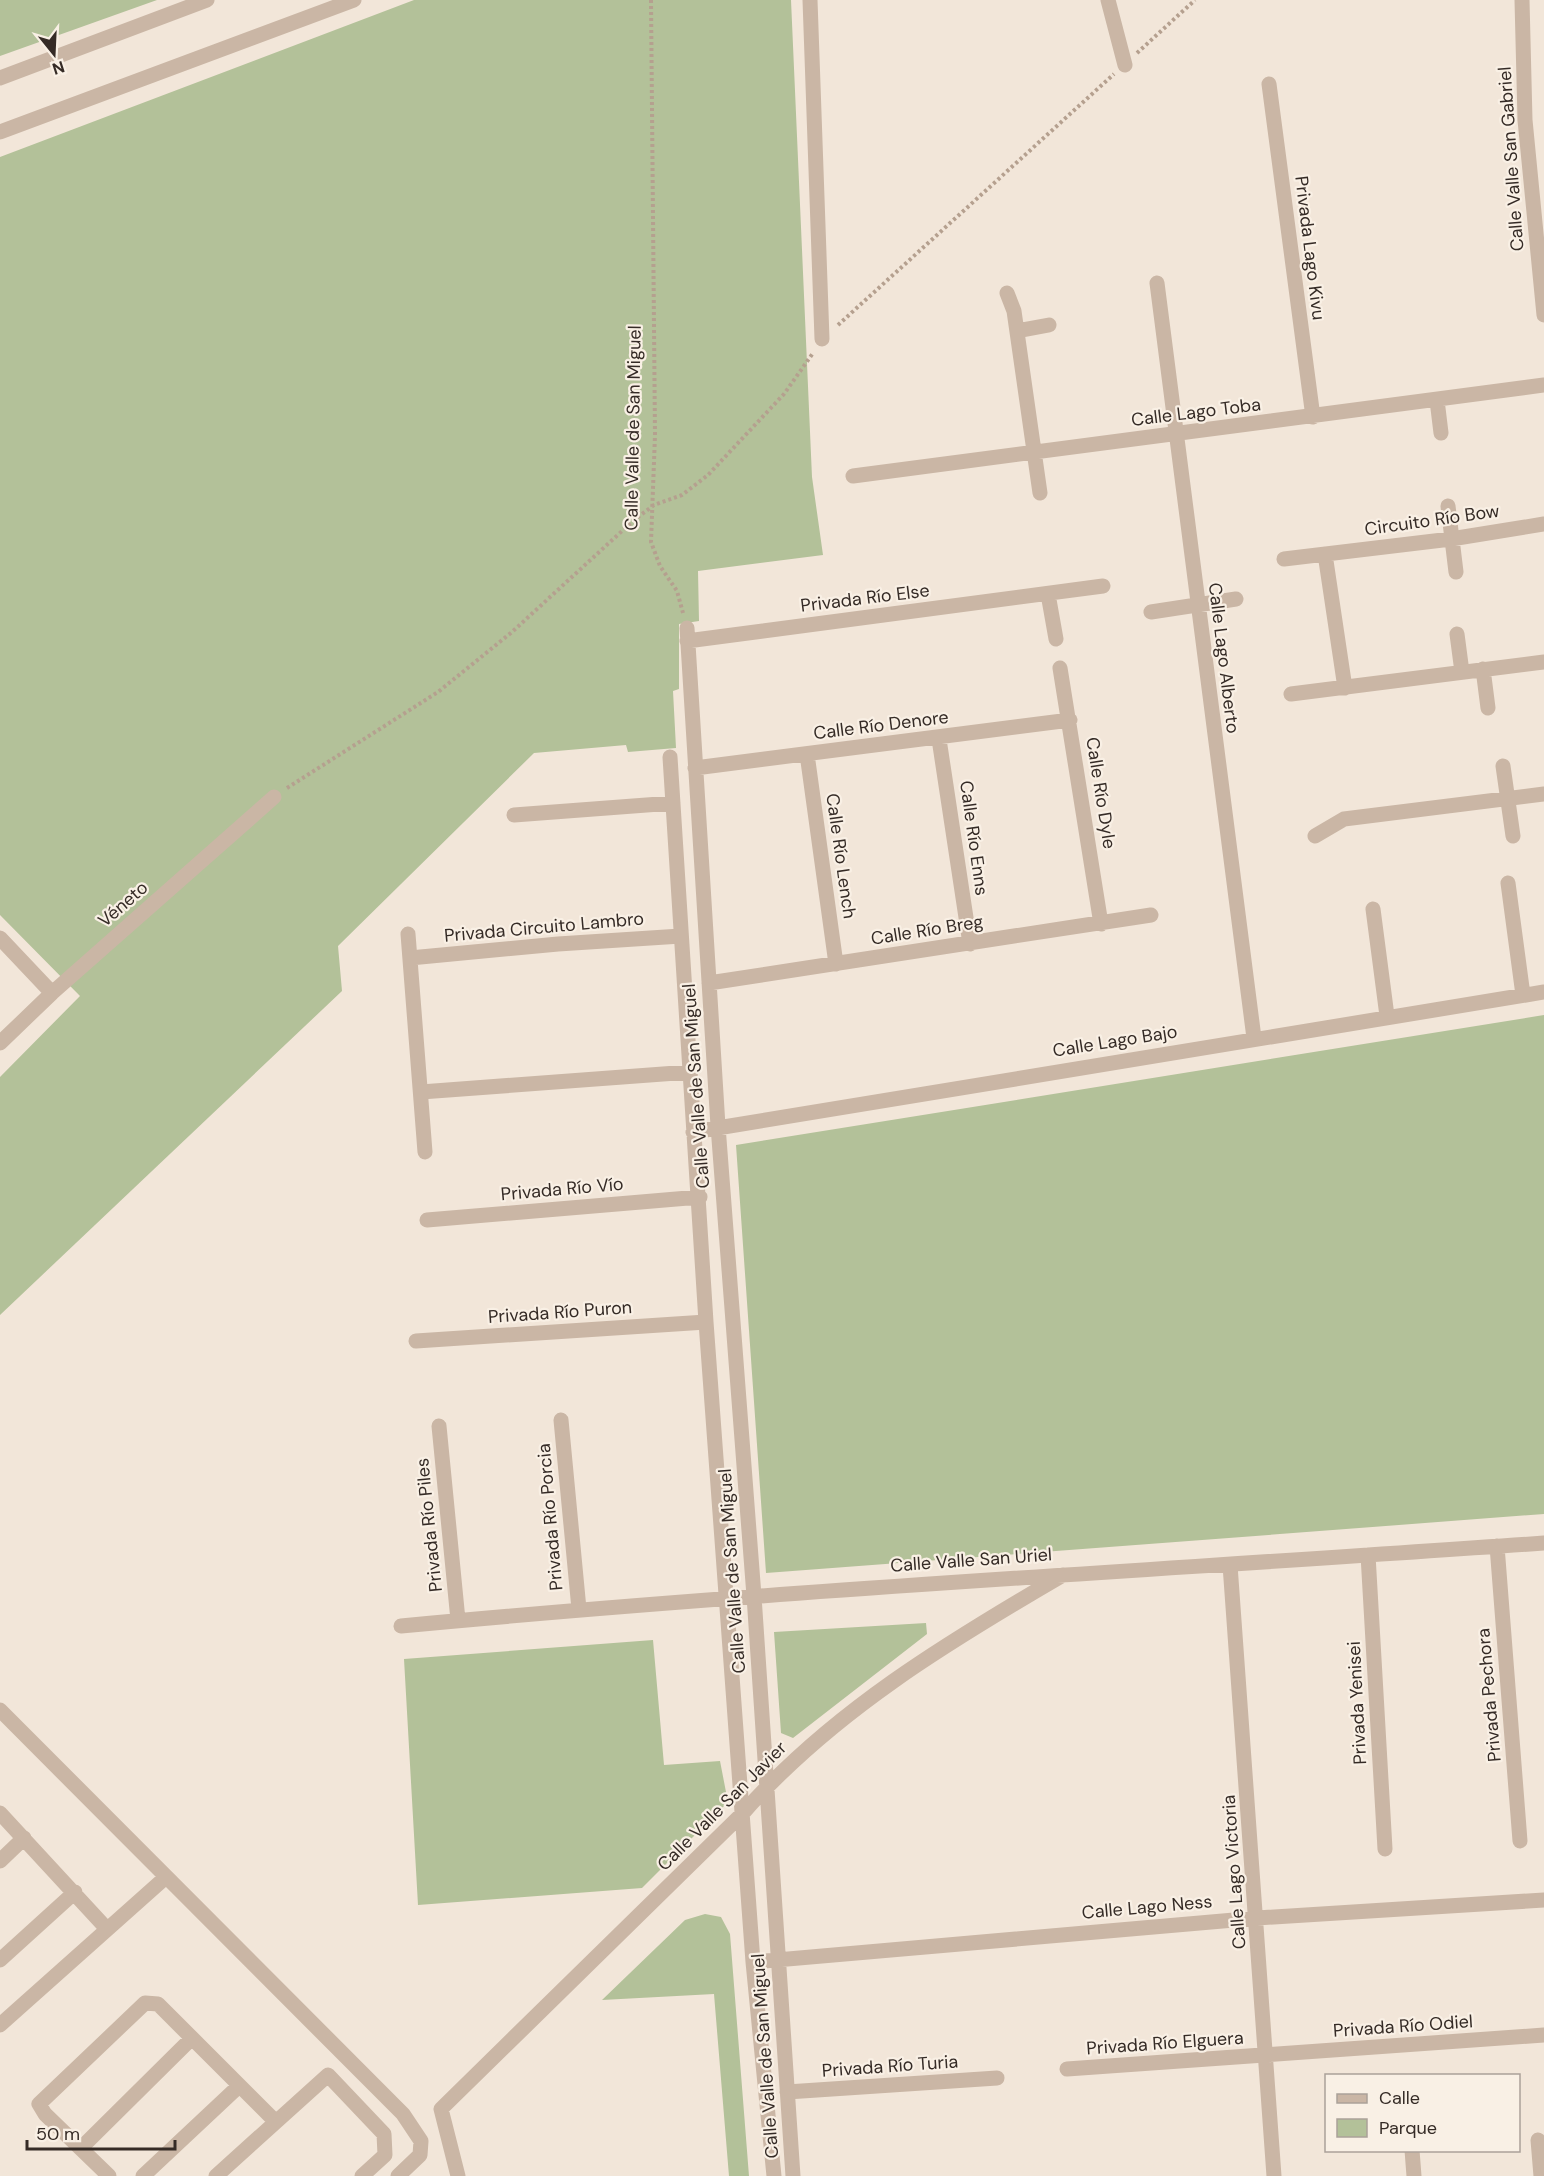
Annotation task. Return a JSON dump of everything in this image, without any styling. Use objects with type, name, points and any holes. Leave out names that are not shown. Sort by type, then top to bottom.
[{"type":"street","points":[[0,78],[207,0]]},
{"type":"street","points":[[0,132],[354,0]]},
{"type":"street","points":[[810,0],[822,339]]},
{"type":"street","points":[[1108,0],[1125,64]]},
{"type":"street","name":"Calle Valle San Gabriel","points":[[1522,0],[1528,164],[1544,315]]},
{"type":"street","name":"Privada Lago Kivu","points":[[1269,84],[1313,417]]},
{"type":"street","name":"Calle Lago Alberto","points":[[1157,283],[1254,1038]]},
{"type":"street","points":[[1007,294],[1014,311],[1040,493]]},
{"type":"street","points":[[1017,331],[1049,325]]},
{"type":"street","name":"Calle Lago Toba","points":[[853,476],[1544,385]]},
{"type":"street","points":[[1437,400],[1442,433]]},
{"type":"street","points":[[1448,506],[1456,572]]},
{"type":"street","name":"Circuito Río Bow","points":[[1284,558],[1451,539],[1544,524]]},
{"type":"street","points":[[1325,554],[1345,688]]},
{"type":"street","name":"Privada Río Else","points":[[687,635],[1103,586]]},
{"type":"street","points":[[1048,594],[1056,639]]},
{"type":"street","points":[[1150,612],[1236,599]]},
{"type":"street","points":[[1457,634],[1462,672]]},
{"type":"street","name":"Calle Valle de San Miguel","points":[[687,635],[718,1126],[754,1596],[793,2176]]},
{"type":"street","points":[[1292,694],[1544,662]]},
{"type":"street","name":"Calle Río Dyle","points":[[1060,668],[1101,924]]},
{"type":"street","points":[[1483,669],[1488,708]]},
{"type":"street","name":"Calle Río Denore","points":[[695,768],[939,739],[1070,720]]},
{"type":"street","name":"Calle Río Enns","points":[[939,739],[970,944]]},
{"type":"street","name":"Calle Río Lench","points":[[807,754],[836,964]]},
{"type":"street","name":"Calle Valle de San Miguel","points":[[670,757],[693,1132],[700,1197],[706,1322],[753,1962],[774,2176]]},
{"type":"street","points":[[1503,766],[1513,836]]},
{"type":"street","points":[[1315,836],[1344,819],[1544,794]]},
{"type":"street","name":"Véneto","points":[[0,1042],[52,993],[274,797]]},
{"type":"street","points":[[514,814],[673,803]]},
{"type":"street","points":[[1508,883],[1523,995]]},
{"type":"street","points":[[1373,909],[1387,1016]]},
{"type":"street","name":"Calle Río Breg","points":[[709,983],[1151,915]]},
{"type":"street","points":[[408,933],[425,1152]]},
{"type":"street","name":"Privada Circuito Lambro","points":[[410,958],[558,944],[681,936]]},
{"type":"street","points":[[0,938],[52,993]]},
{"type":"street","name":"Calle Lago Bajo","points":[[693,1132],[718,1126],[1544,992]]},
{"type":"street","points":[[421,1092],[690,1072]]},
{"type":"street","name":"Privada Río Vío","points":[[427,1220],[700,1197]]},
{"type":"street","name":"Privada Río Puron","points":[[416,1341],[706,1322]]},
{"type":"street","name":"Privada Río Porcia","points":[[561,1420],[579,1610]]},
{"type":"street","name":"Privada Río Piles","points":[[439,1426],[458,1620]]},
{"type":"street","name":"Calle Valle San Uriel","points":[[401,1626],[728,1598],[1065,1573],[1230,1565],[1544,1543]]},
{"type":"street","name":"Privada Pechora","points":[[1497,1546],[1520,1841]]},
{"type":"street","name":"Privada Yenisei","points":[[1368,1555],[1385,1849]]},
{"type":"street","name":"Calle Lago Victoria","points":[[1230,1565],[1274,2176]]},
{"type":"street","name":"Calle Valle San Javier","points":[[458,2176],[441,2109],[743,1813],[767,1786],[883,1688],[975,1626],[1065,1573]]},
{"type":"street","points":[[0,1710],[403,2114],[421,2141],[420,2155],[398,2176]]},
{"type":"street","points":[[0,1813],[107,1929]]},
{"type":"street","points":[[0,1861],[24,1838]]},
{"type":"street","points":[[0,2025],[166,1877]]},
{"type":"street","points":[[0,1960],[75,1892]]},
{"type":"street","name":"Calle Lago Ness","points":[[753,1962],[1257,1918],[1544,1900]]},
{"type":"street","points":[[109,2176],[45,2114],[39,2104],[145,2003],[158,2004],[275,2121]]},
{"type":"street","name":"Privada Río Odiel","points":[[1265,2056],[1544,2035]]},
{"type":"street","points":[[81,2148],[192,2038]]},
{"type":"street","name":"Privada Río Elguera","points":[[1067,2069],[1265,2056]]},
{"type":"street","points":[[216,2176],[327,2074],[333,2077],[384,2134],[385,2155],[362,2176]]},
{"type":"street","name":"Privada Río Turia","points":[[787,2092],[997,2078]]},
{"type":"street","points":[[143,2176],[239,2086]]},
{"type":"street","points":[[1538,2140],[1541,2176]]},
{"type":"street","points":[[1412,2152],[1414,2176]]},
{"type":"path","name":"Calle Valle de San Miguel","points":[[651,0],[654,506],[651,543],[660,566],[677,591],[687,635]]},
{"type":"path","points":[[274,797],[438,692],[512,632],[634,520],[654,506],[682,495],[708,475],[784,394],[822,339],[1195,0]]},
{"type":"green space","points":[[0,0],[157,0],[0,56]]},
{"type":"green space","points":[[414,0],[791,0],[812,477],[823,555],[698,571],[699,621],[679,624],[679,689],[673,691],[676,748],[628,752],[626,745],[534,753],[338,946],[342,991],[0,1315],[0,1077],[80,996],[0,915],[0,157]]},
{"type":"green space","points":[[1544,1015],[1544,1514],[766,1573],[736,1145]]},
{"type":"green space","points":[[926,1623],[927,1634],[793,1738],[781,1733],[774,1632]]},
{"type":"green space","points":[[653,1640],[664,1765],[720,1761],[726,1792],[724,1806],[642,1888],[418,1905],[404,1659]]},
{"type":"green space","points":[[705,1914],[721,1917],[730,1934],[749,2176],[729,2176],[714,1994],[602,2000],[685,1920]]}]
